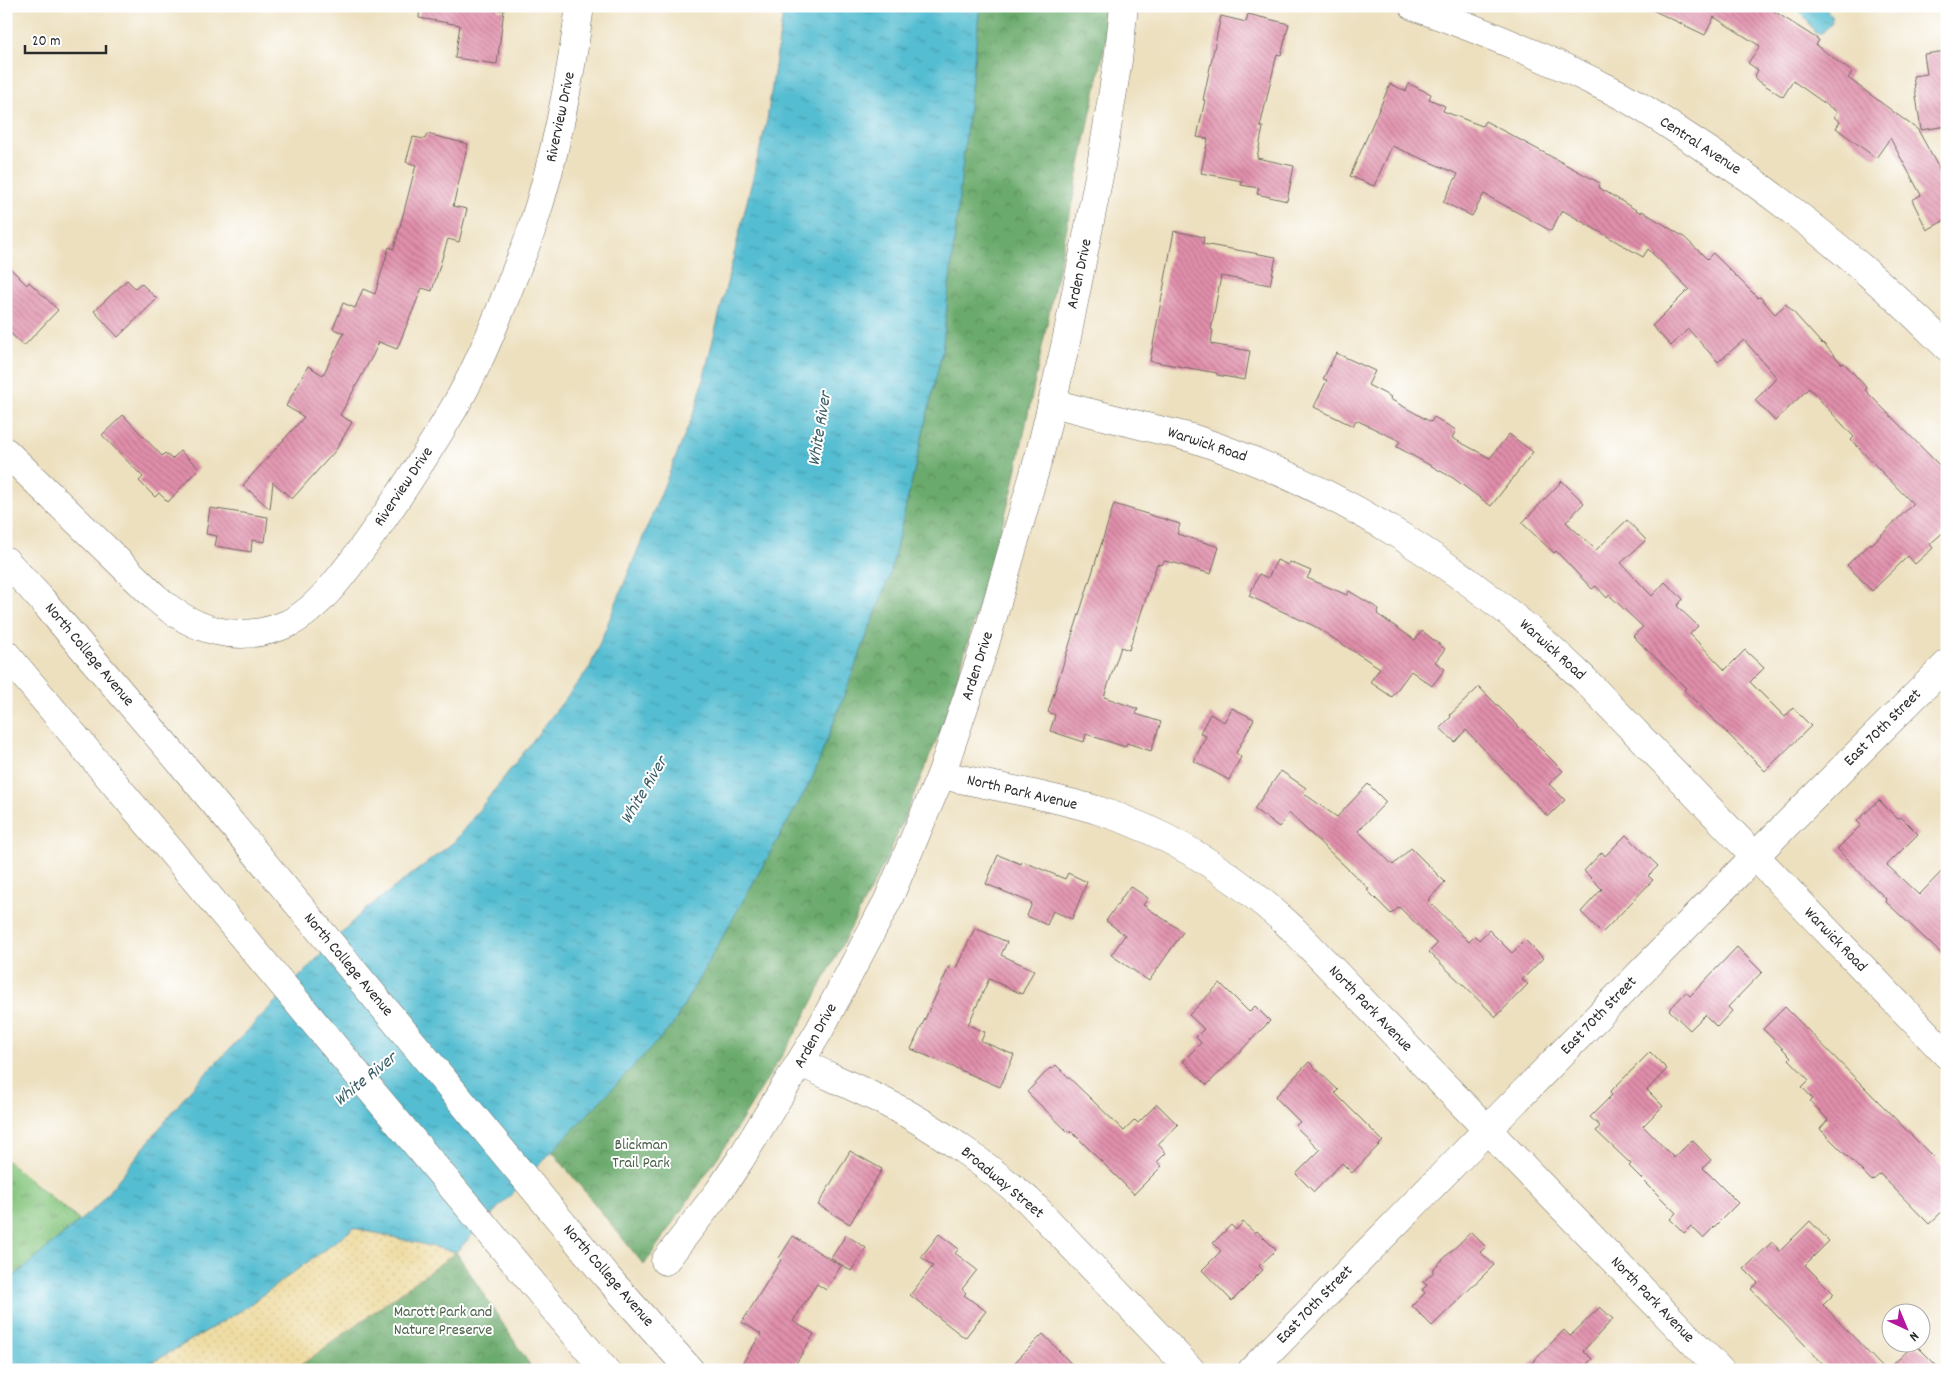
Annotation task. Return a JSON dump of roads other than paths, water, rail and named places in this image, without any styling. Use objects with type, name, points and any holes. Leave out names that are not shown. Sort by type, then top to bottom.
[{"type":"street","name":"Riverview Drive","points":[[12,458],[154,597],[186,620],[204,628],[242,633],[261,632],[288,623],[303,615],[327,591],[360,552],[401,494],[455,407],[477,364],[525,249],[547,178],[570,82],[580,6]]},
{"type":"street","name":"Arden Drive","points":[[665,1261],[740,1160],[820,1031],[888,900],[941,775],[986,643],[1052,403],[1100,171],[1118,60],[1124,6]]},
{"type":"street","name":"Central Avenue","points":[[1413,6],[1461,23],[1613,91],[1659,119],[1737,170],[1796,212],[1886,288],[1947,347]]},
{"type":"street","name":"Warwick Road","points":[[1052,403],[1193,438],[1262,464],[1308,485],[1397,534],[1480,589],[1556,653],[1601,697],[1947,1055]]},
{"type":"street","name":"North College Avenue","points":[[6,561],[42,600],[245,840],[607,1278],[690,1370]]},
{"type":"street","points":[[6,654],[605,1370]]},
{"type":"street","name":"East 70th Street","points":[[1252,1370],[1755,856],[1947,664]]},
{"type":"street","name":"North Park Avenue","points":[[941,775],[1063,801],[1100,811],[1148,829],[1214,865],[1255,894],[1292,928],[1720,1370]]},
{"type":"street","name":"Broadway Street","points":[[800,1063],[902,1111],[947,1138],[1000,1177],[1028,1200],[1191,1370]]},
{"type":"water","name":"White River","points":[[784,6],[980,6],[942,352],[889,578],[812,779],[672,1026],[456,1252],[354,1228],[242,1310],[140,1370],[6,1370],[6,1283],[97,1206],[191,1089],[361,913],[454,842],[590,667],[697,405],[767,120]]},
{"type":"water","points":[[1795,6],[1823,6],[1831,15],[1832,23],[1822,33],[1815,33],[1808,21]]},
{"type":"park label","name":"Blickman Trail Park","points":[[641,1154]]},
{"type":"park label","name":"Marott Park and Nature Preserve","points":[[443,1321]]}]
